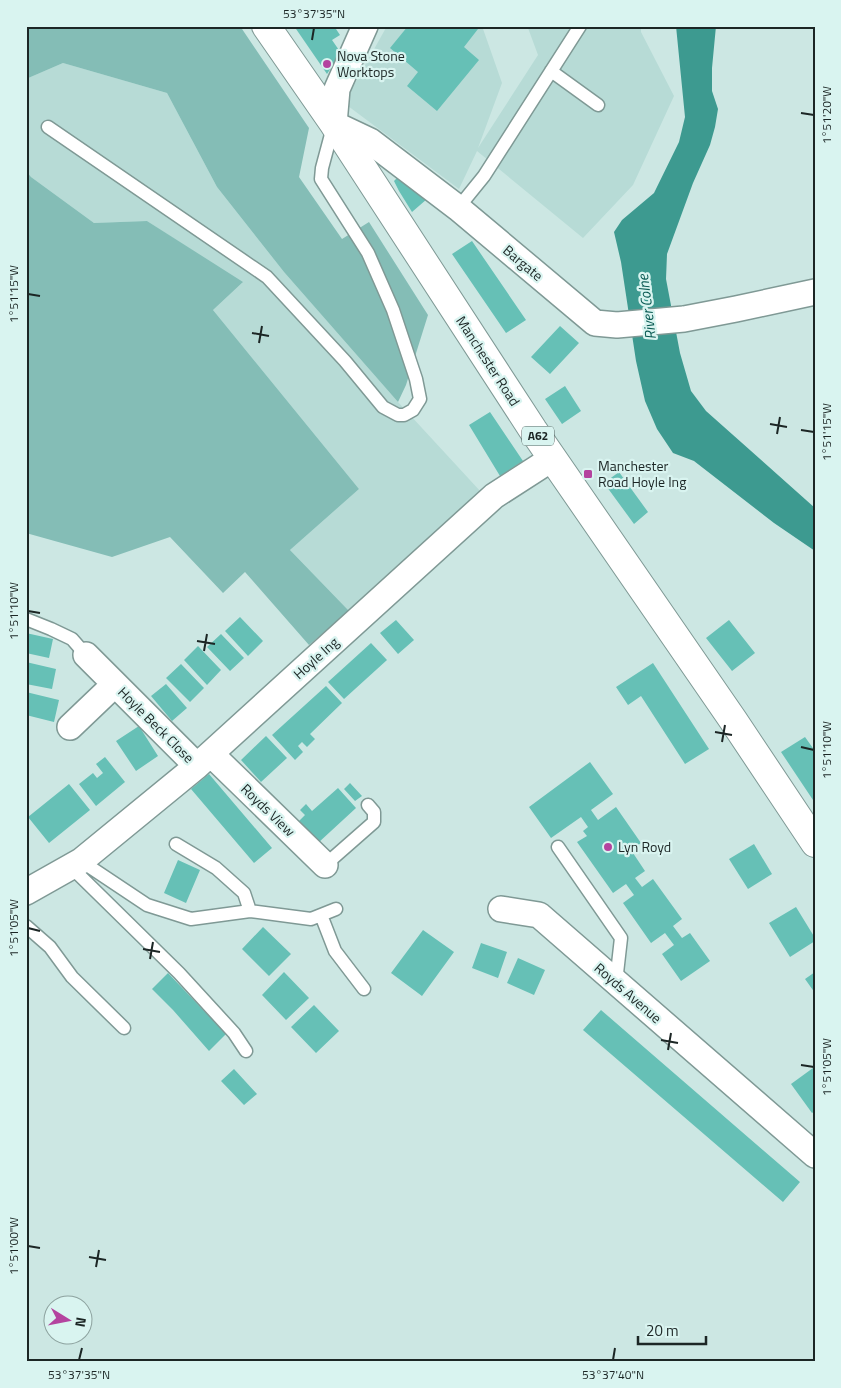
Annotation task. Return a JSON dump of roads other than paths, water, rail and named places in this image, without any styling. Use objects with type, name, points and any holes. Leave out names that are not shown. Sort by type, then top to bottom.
[{"type":"main road","name":"Manchester Road","points":[[266,26],[334,124],[528,423],[733,720],[815,843]]},
{"type":"street","points":[[334,124],[337,89],[365,26]]},
{"type":"street","name":"Bargate","points":[[334,124],[370,142],[458,208],[595,323],[617,325],[684,319],[815,292]]},
{"type":"street","name":"Hoyle Ing","points":[[26,892],[76,864],[204,760],[494,496],[553,458]]},
{"type":"street","name":"Hoyle Beck Close","points":[[86,655],[114,685],[204,760]]},
{"type":"street","name":"Hoyle Beck Close","points":[[70,727],[114,685]]},
{"type":"street","name":"Royds View","points":[[204,760],[325,865]]},
{"type":"street","name":"Royds Avenue","points":[[501,910],[539,915],[815,1156]]},
{"type":"lane","points":[[458,208],[484,176],[580,26]]},
{"type":"lane","points":[[551,71],[598,105]]},
{"type":"lane","points":[[48,127],[267,277],[345,361],[383,407],[404,416],[413,410],[420,399],[416,379],[394,310],[368,253],[321,179],[322,168],[334,124]]},
{"type":"lane","points":[[26,619],[72,639],[86,655]]},
{"type":"lane","points":[[325,865],[374,822],[374,812],[368,805]]},
{"type":"lane","points":[[176,844],[216,868],[244,893],[250,911]]},
{"type":"lane","points":[[558,847],[621,938],[616,982]]},
{"type":"lane","points":[[76,864],[147,905],[191,919],[250,911],[311,919],[336,909]]},
{"type":"lane","points":[[76,864],[234,1033],[246,1051]]},
{"type":"lane","points":[[321,915],[335,951],[364,989]]},
{"type":"lane","points":[[26,926],[50,946],[72,978],[124,1028]]},
{"type":"water","name":"River Colne","points":[[676,26],[716,26],[712,91],[718,109],[710,145],[693,183],[667,254],[666,279],[680,353],[691,391],[706,411],[815,508],[815,551],[774,523],[694,461],[673,453],[657,429],[645,401],[636,361],[621,262],[614,232],[622,220],[654,193],[679,142],[685,117]]},
{"type":"place","name":"Nova Stone Worktops","points":[[327,64]]},
{"type":"place","name":"Manchester Road Hoyle Ing","points":[[588,474]]},
{"type":"place","name":"Lyn Royd","points":[[608,847]]}]
